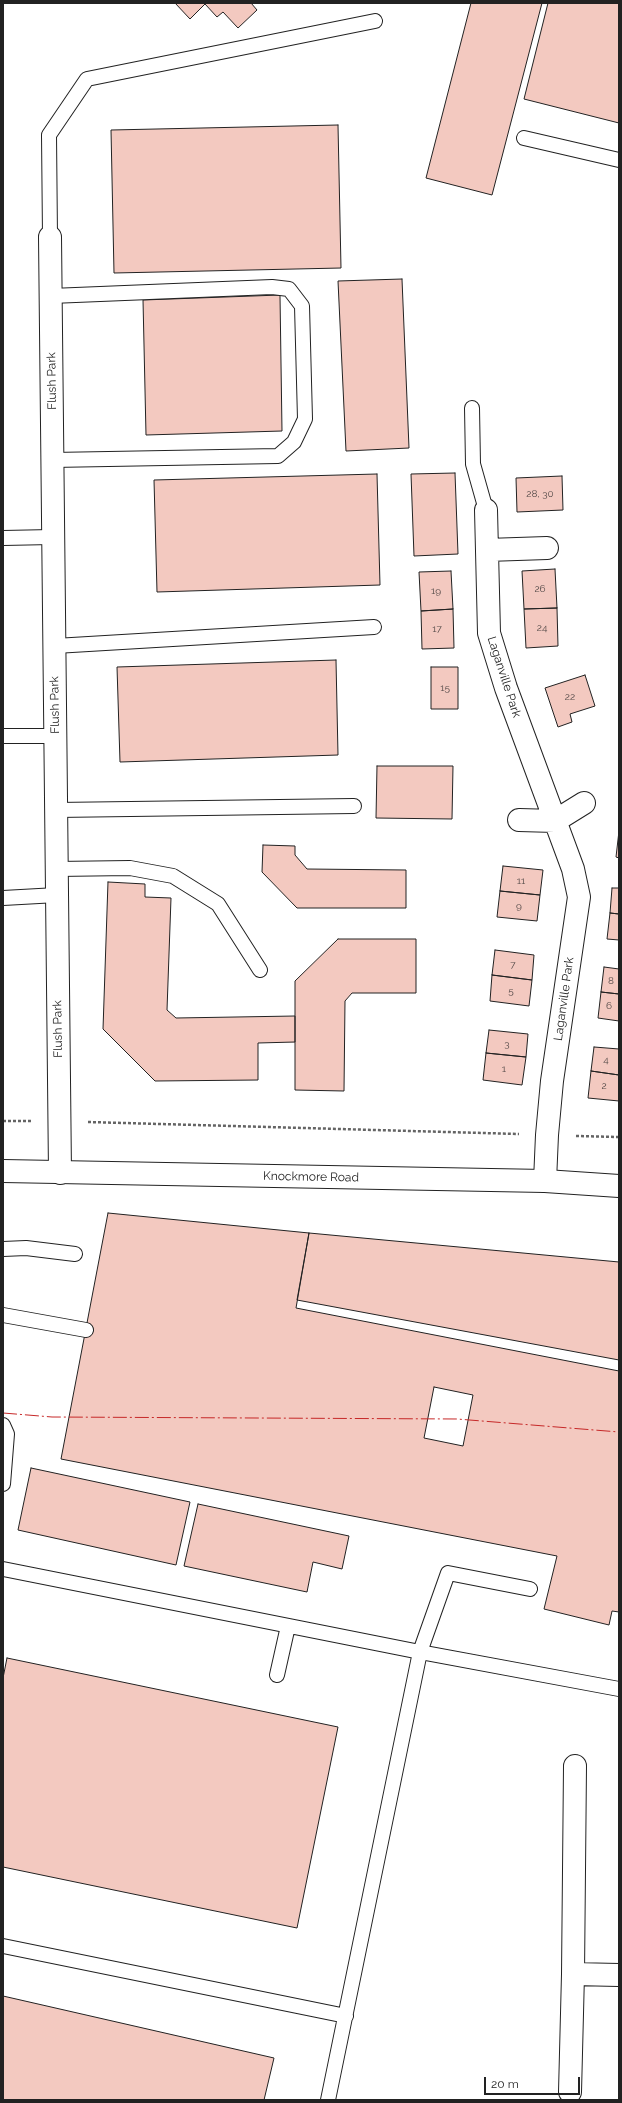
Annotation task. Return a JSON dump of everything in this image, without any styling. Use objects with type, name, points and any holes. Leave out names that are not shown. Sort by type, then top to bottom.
[{"type":"street","name":"Flush Park","points":[[50,237],[52,537],[56,736],[56,869],[60,1173]]},
{"type":"street","name":"Laganville Park","points":[[486,510],[489,633],[506,688],[573,869],[579,897],[552,1081],[547,1135],[545,1181]]},
{"type":"street","points":[[487,550],[547,548]]},
{"type":"street","points":[[519,820],[555,821],[584,804]]},
{"type":"street","name":"Knockmore Road","points":[[3,1171],[545,1181],[619,1186]]},
{"type":"street","points":[[570,2092],[575,1766]]},
{"type":"street","points":[[573,1974],[619,1975]]},
{"type":"lane","points":[[50,237],[49,135],[87,79],[375,21]]},
{"type":"lane","points":[[524,138],[619,160]]},
{"type":"lane","points":[[51,296],[272,287],[289,289],[302,306],[304,419],[294,442],[278,456],[52,460]]},
{"type":"lane","points":[[472,408],[473,464],[486,510]]},
{"type":"lane","points":[[3,538],[52,537]]},
{"type":"lane","points":[[54,646],[374,627]]},
{"type":"lane","points":[[3,736],[56,736]]},
{"type":"lane","points":[[56,810],[354,806]]},
{"type":"lane","points":[[56,869],[130,868],[173,876],[218,904],[260,970]]},
{"type":"lane","points":[[3,898],[57,895]]},
{"type":"lane","points":[[3,1249],[26,1248],[75,1254]]},
{"type":"lane","points":[[3,1315],[86,1330]]},
{"type":"lane","points":[[3,1425],[7,1434],[3,1484]]},
{"type":"lane","points":[[3,1569],[420,1652],[619,1689]]},
{"type":"lane","points":[[328,2100],[420,1652],[448,1573],[530,1589]]},
{"type":"lane","points":[[277,1675],[288,1626]]},
{"type":"lane","points":[[3,1946],[346,2016]]},
{"type":"path","points":[[59,1121],[619,1137]]},
{"type":"building","points":[[175,3],[251,3],[257,10],[238,28],[223,12],[217,17],[205,4],[190,19]]},
{"type":"building","points":[[471,3],[542,3],[492,195],[426,178]]},
{"type":"building","points":[[548,3],[619,3],[619,123],[524,99]]},
{"type":"building","points":[[338,125],[341,268],[114,273],[111,130]]},
{"type":"building","points":[[402,279],[409,448],[346,451],[338,281]]},
{"type":"building","points":[[280,295],[282,431],[146,435],[143,300]]},
{"type":"building","points":[[455,473],[458,554],[414,556],[411,474]]},
{"type":"building","points":[[377,474],[380,585],[157,592],[154,480]]},
{"type":"building","points":[[562,476],[563,510],[517,512],[516,478]]},
{"type":"building","points":[[555,569],[557,608],[524,609],[522,571]]},
{"type":"building","points":[[451,571],[453,609],[421,611],[419,572]]},
{"type":"building","points":[[557,608],[558,646],[526,648],[524,609]]},
{"type":"building","points":[[453,609],[454,648],[422,649],[421,611]]},
{"type":"building","points":[[336,660],[338,755],[120,762],[117,667]]},
{"type":"building","points":[[431,667],[458,667],[458,709],[431,709]]},
{"type":"building","points":[[585,675],[595,706],[570,714],[572,722],[558,727],[545,688]]},
{"type":"building","points":[[377,766],[453,766],[452,819],[376,818]]},
{"type":"building","points":[[619,831],[619,858],[616,857]]},
{"type":"building","points":[[263,845],[295,846],[295,855],[307,869],[406,870],[406,908],[297,908],[262,872]]},
{"type":"building","points":[[503,866],[543,870],[540,895],[500,891]]},
{"type":"building","points":[[108,882],[145,884],[145,897],[171,898],[167,1010],[176,1018],[295,1016],[295,1042],[258,1043],[258,1080],[155,1081],[103,1029]]},
{"type":"building","points":[[612,888],[619,888],[619,914],[610,913]]},
{"type":"building","points":[[500,891],[540,895],[537,921],[497,917]]},
{"type":"building","points":[[610,913],[619,914],[619,940],[607,939]]},
{"type":"building","points":[[338,939],[416,939],[416,993],[352,993],[345,1001],[344,1091],[295,1090],[295,981]]},
{"type":"building","points":[[495,950],[534,955],[532,980],[492,975]]},
{"type":"building","points":[[604,967],[619,969],[619,994],[601,992]]},
{"type":"building","points":[[492,975],[532,980],[529,1006],[490,1001]]},
{"type":"building","points":[[601,992],[619,994],[619,1021],[598,1018]]},
{"type":"building","points":[[489,1030],[528,1034],[526,1057],[486,1053]]},
{"type":"building","points":[[594,1047],[619,1049],[619,1075],[591,1071]]},
{"type":"building","points":[[486,1053],[526,1057],[522,1085],[483,1080]]},
{"type":"building","points":[[591,1071],[619,1075],[619,1101],[588,1098]]},
{"type":"building","points":[[108,1213],[309,1233],[296,1308],[619,1371],[619,1612],[612,1611],[609,1625],[544,1609],[557,1556],[61,1459]],"holes":[[[434,1387],[473,1395],[463,1446],[424,1438]]]},
{"type":"building","points":[[309,1233],[619,1262],[619,1360],[297,1300]]},
{"type":"building","points":[[31,1468],[190,1502],[176,1565],[18,1530]]},
{"type":"building","points":[[198,1504],[349,1536],[342,1569],[313,1562],[307,1592],[184,1566]]},
{"type":"building","points":[[7,1658],[338,1727],[297,1928],[3,1867],[3,1678]]},
{"type":"building","points":[[3,1996],[274,2058],[264,2100],[3,2100]]},
{"type":"power","points":[[3,1413],[52,1417],[457,1419],[619,1432]]}]
